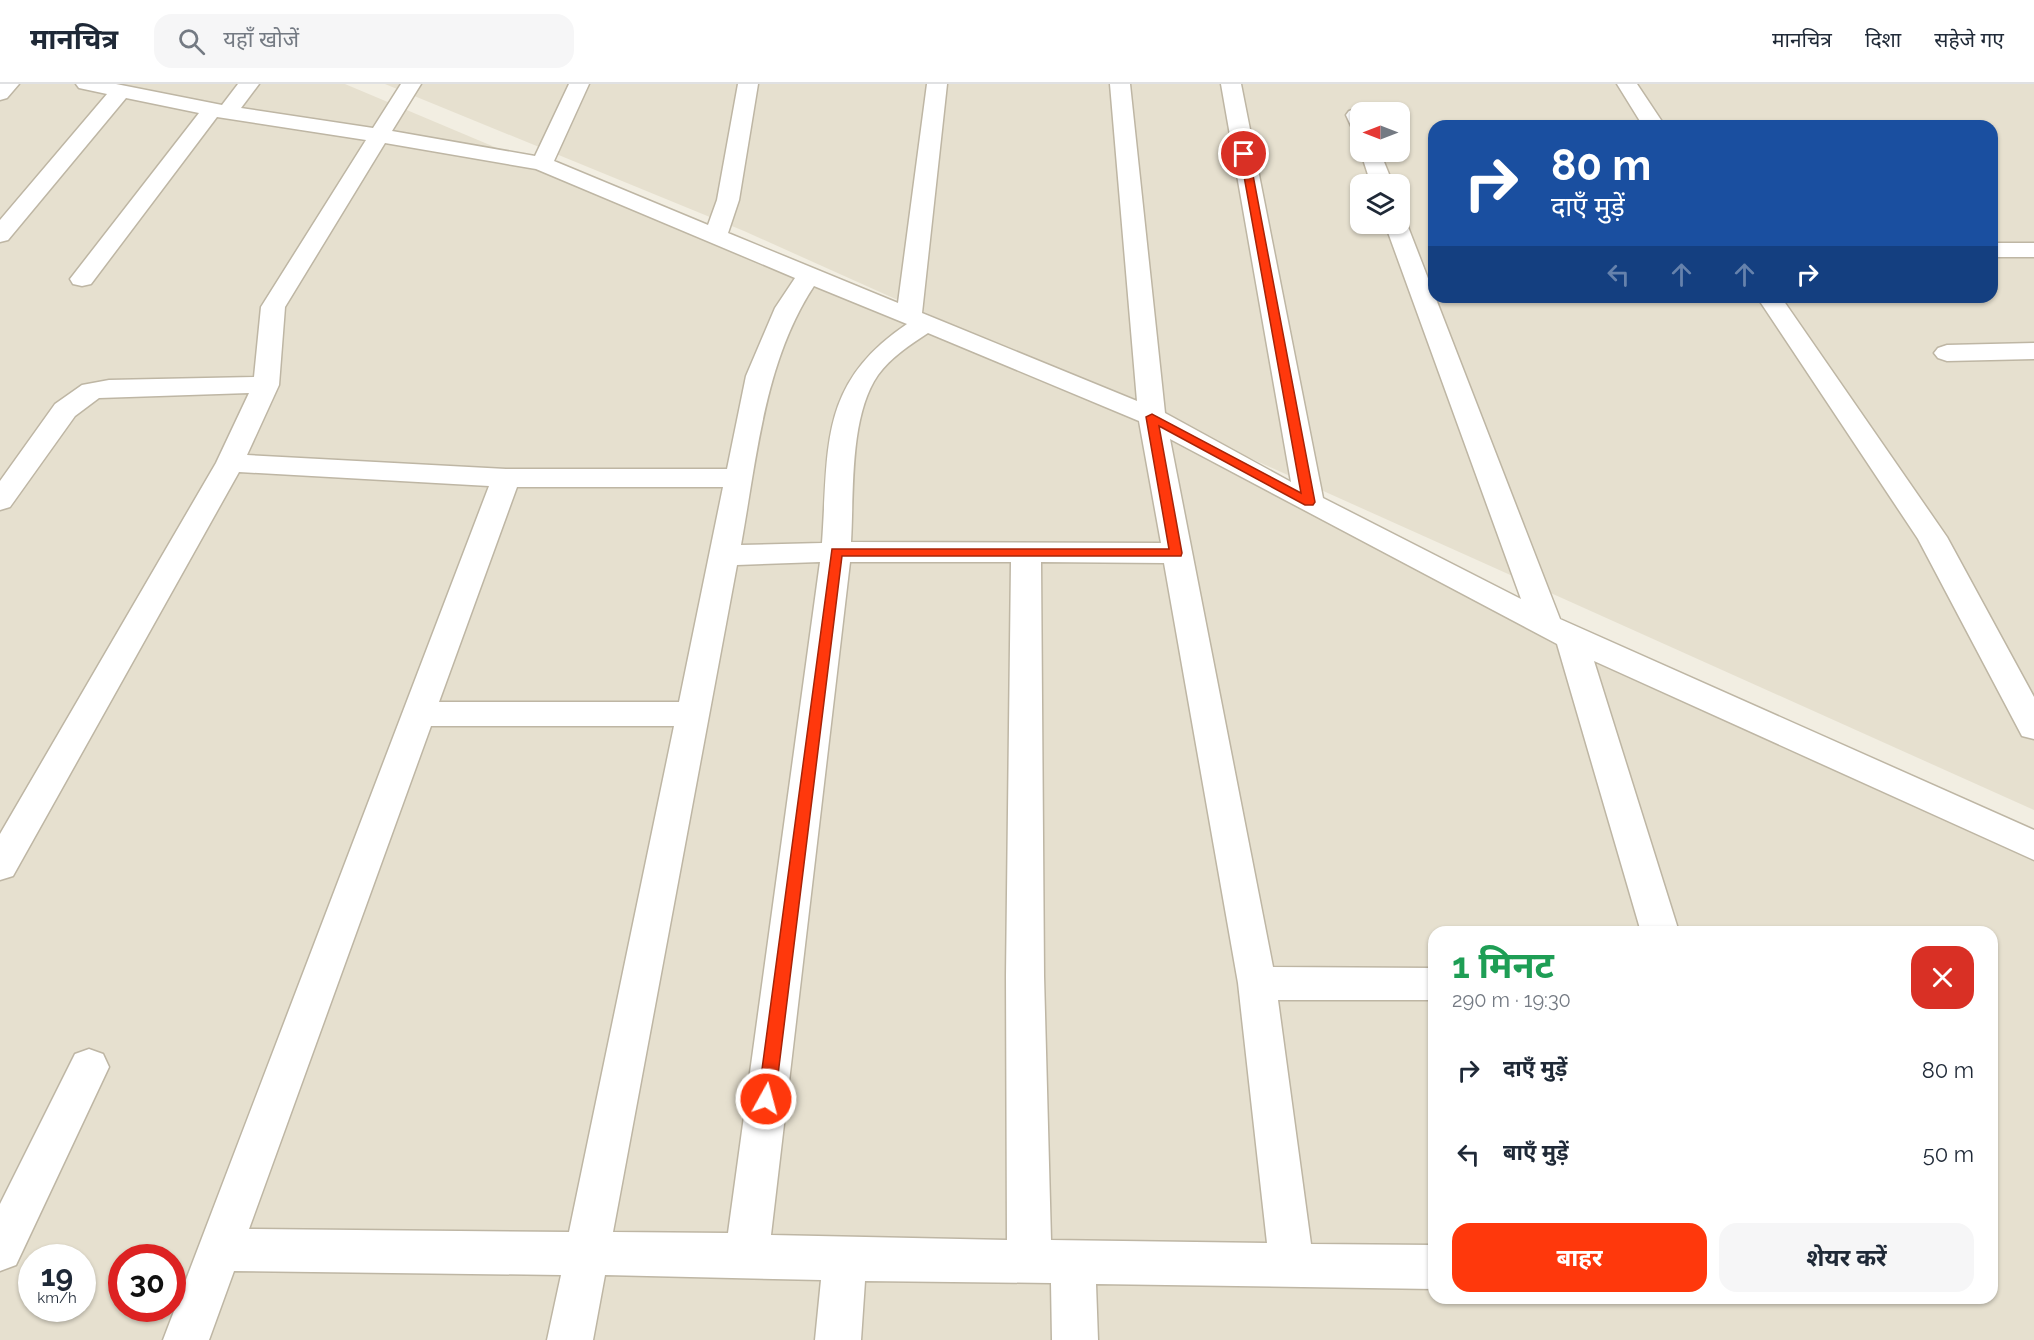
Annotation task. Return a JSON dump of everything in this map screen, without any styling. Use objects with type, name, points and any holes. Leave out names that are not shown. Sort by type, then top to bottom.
[{"type":"street","points":[[0,94],[9,84]]},
{"type":"street","points":[[82,279],[219,111],[249,84]]},
{"type":"street","points":[[0,866],[230,464],[266,385],[273,307],[411,84]]},
{"type":"street","points":[[542,164],[579,84]]},
{"type":"street","points":[[716,235],[728,200],[748,84]]},
{"type":"street","points":[[747,1255],[836,552],[845,436],[855,390],[866,372],[918,318],[937,84]]},
{"type":"street","points":[[1120,84],[1152,417],[1257,983],[1292,1265]]},
{"type":"street","points":[[1231,84],[1309,502]]},
{"type":"street","points":[[1627,84],[1650,120]]},
{"type":"street","points":[[0,235],[105,86],[219,111],[379,135],[542,164],[1152,417],[1309,502],[1558,631],[2034,846]]},
{"type":"street","points":[[1401,234],[1428,302]]},
{"type":"street","points":[[1998,250],[2034,250]]},
{"type":"street","points":[[570,1340],[759,376],[787,308],[808,276]]},
{"type":"street","points":[[1428,303],[1558,631],[1658,926]]},
{"type":"street","points":[[1773,303],[1932,537],[2034,727]]},
{"type":"street","points":[[1947,353],[2034,351]]},
{"type":"street","points":[[0,501],[65,410],[91,391],[109,388],[266,385]]},
{"type":"street","points":[[230,464],[506,478],[740,478]]},
{"type":"street","points":[[186,1340],[506,478]]},
{"type":"street","points":[[725,555],[836,552],[1176,553]]},
{"type":"street","points":[[1026,552],[1025,976],[1029,1262]]},
{"type":"street","points":[[419,714],[693,714]]},
{"type":"street","points":[[1257,983],[1428,984]]},
{"type":"street","points":[[0,1250],[90,1067]]},
{"type":"street","points":[[219,1250],[747,1255],[845,1259],[1428,1268]]},
{"type":"street","points":[[838,1340],[845,1259]]},
{"type":"street","points":[[1073,1262],[1075,1340]]},
{"type":"shaded area","points":[[0,84],[345,84],[1222,454],[2034,855],[2034,1340],[0,1340]]},
{"type":"shaded area","points":[[385,84],[2034,84],[2034,810],[744,231]]},
{"type":"route","points":[[766,1099],[836,552],[1176,553],[1152,417],[1225,459],[1309,502],[1244,154]]}]
